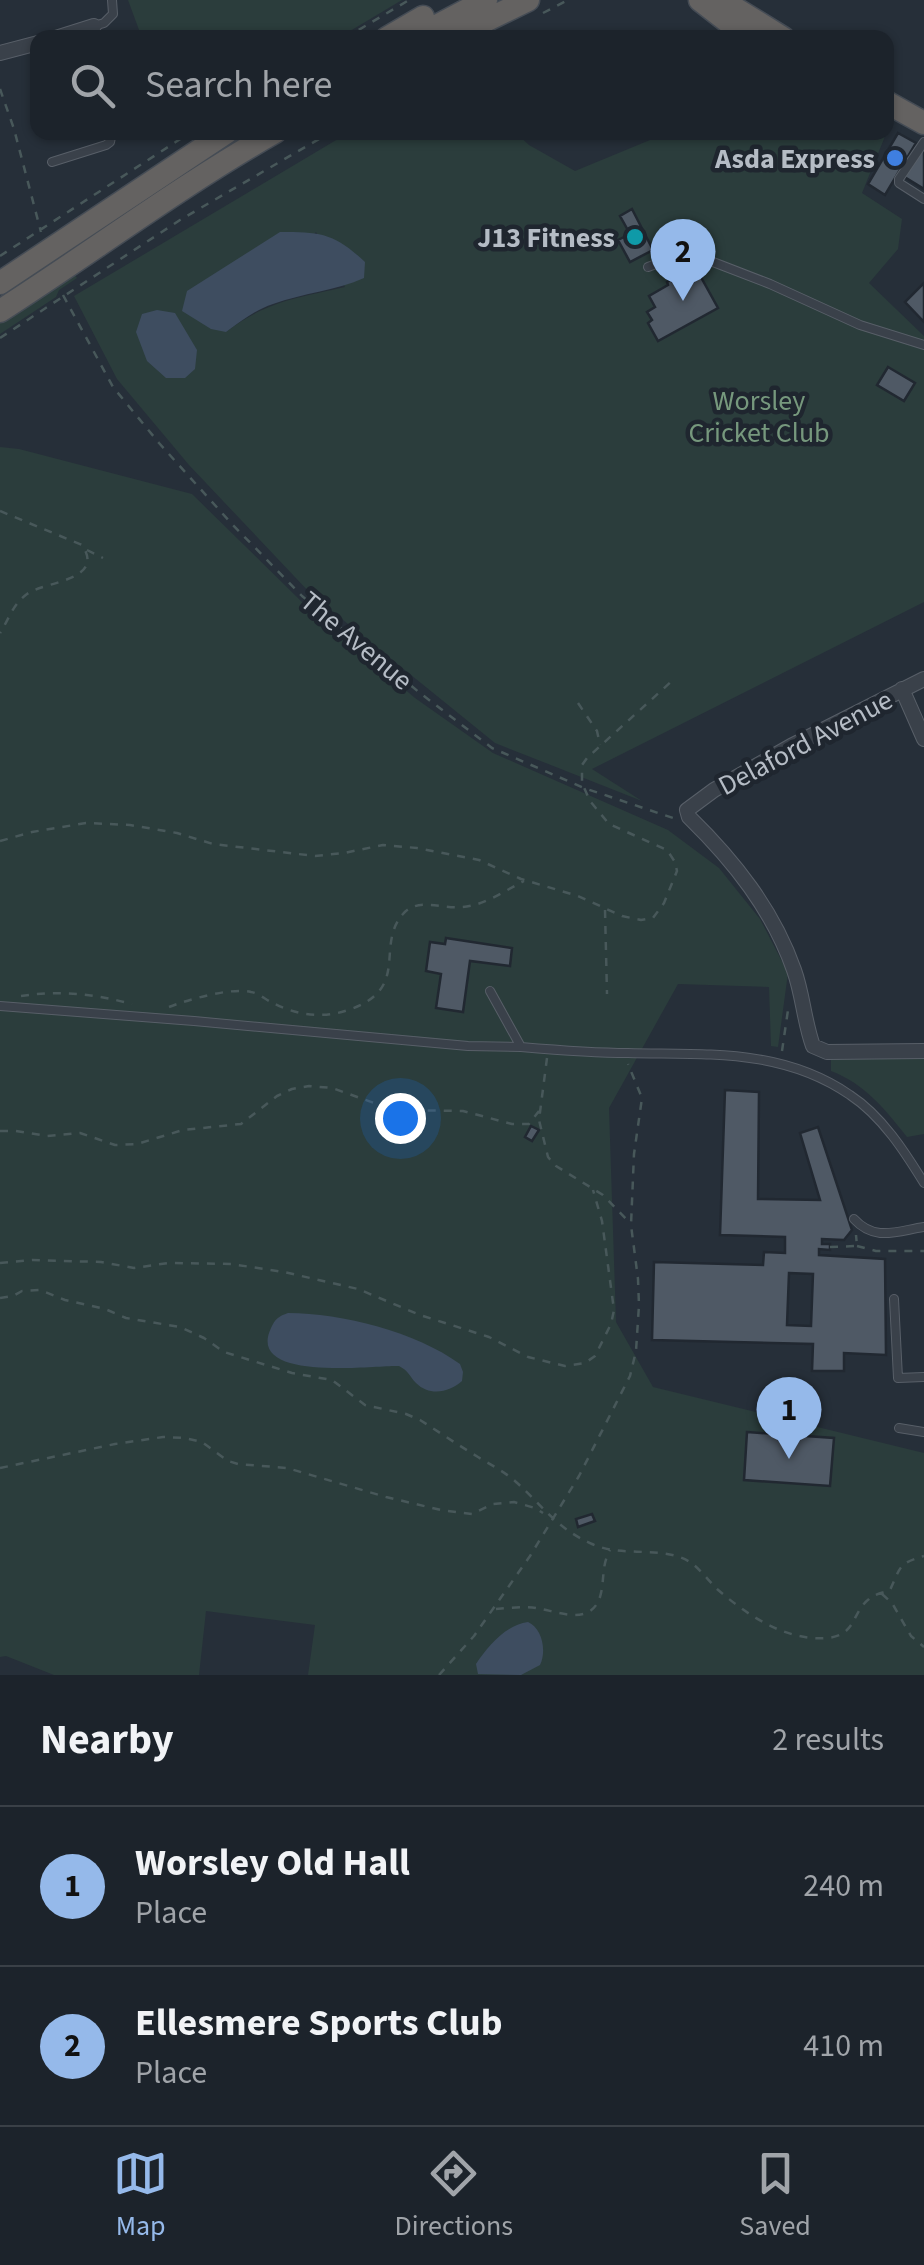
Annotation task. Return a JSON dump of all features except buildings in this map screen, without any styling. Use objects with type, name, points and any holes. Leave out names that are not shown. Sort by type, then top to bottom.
[{"type":"highway","points":[[401,30],[453,0]]},
{"type":"highway","points":[[429,30],[486,0]]},
{"type":"highway","points":[[466,30],[528,0]]},
{"type":"highway","points":[[700,0],[739,30]]},
{"type":"highway","points":[[726,0],[770,30]]},
{"type":"highway","points":[[894,107],[924,123]]},
{"type":"highway","points":[[0,284],[216,140]]},
{"type":"highway","points":[[0,310],[262,140]]},
{"type":"street","points":[[0,53],[30,44]]},
{"type":"street","name":"Delaford Avenue","points":[[924,679],[791,746],[688,807],[687,813],[740,872],[771,918],[794,969],[813,1046],[828,1052],[924,1051]]},
{"type":"street","points":[[902,690],[924,739]]},
{"type":"lane","points":[[88,30],[110,18],[112,0]]},
{"type":"lane","points":[[52,162],[106,146],[110,140]]},
{"type":"lane","points":[[924,142],[899,183],[924,199]]},
{"type":"lane","points":[[648,267],[672,258],[714,262],[860,324],[924,345]]},
{"type":"lane","points":[[490,991],[521,1047]]},
{"type":"lane","points":[[0,1006],[468,1046],[738,1056],[777,1063],[853,1097],[881,1122],[924,1183]]},
{"type":"lane","points":[[856,1221],[876,1234],[924,1227]]},
{"type":"lane","points":[[894,1299],[898,1378],[924,1377]]},
{"type":"lane","points":[[899,1428],[924,1432]]},
{"type":"path","points":[[358,30],[409,0]]},
{"type":"path","points":[[0,89],[40,230]]},
{"type":"path","points":[[0,256],[179,140]]},
{"type":"path","points":[[0,338],[180,220],[317,140]]},
{"type":"path","name":"The Avenue","points":[[63,295],[113,386],[159,443],[302,596],[492,748],[681,824]]},
{"type":"path","points":[[0,511],[103,558]]},
{"type":"path","points":[[0,633],[14,606],[31,591],[80,574],[86,564],[86,549]]},
{"type":"path","points":[[0,842],[72,825],[112,824],[177,833],[213,844],[315,856],[383,845],[417,848],[480,860],[622,916],[653,918],[677,871],[667,850],[609,824],[590,800],[581,773],[582,765],[600,746],[673,680]]},
{"type":"path","points":[[578,703],[598,731],[600,746]]},
{"type":"path","points":[[164,1010],[196,997],[251,992],[295,1012],[340,1013],[369,1001],[383,985],[389,969],[392,936],[398,920],[409,908],[462,908],[526,880]]},
{"type":"path","points":[[605,907],[606,994]]},
{"type":"path","points":[[20,996],[57,992],[132,1004]]},
{"type":"path","points":[[777,1063],[787,1029],[788,1006]]},
{"type":"path","points":[[548,1049],[539,1111],[548,1157],[603,1195],[631,1224]]},
{"type":"path","points":[[438,1675],[474,1636],[530,1556],[578,1476],[630,1376],[636,1351],[638,1305],[631,1224],[634,1154],[642,1098],[623,1053]]},
{"type":"path","points":[[0,1130],[46,1136],[80,1134],[114,1144],[138,1144],[183,1130],[241,1124],[277,1096],[310,1086],[332,1088],[394,1110],[463,1111],[519,1126],[529,1124],[539,1111]]},
{"type":"path","points":[[0,1262],[101,1262],[134,1268],[168,1263],[230,1264],[284,1272],[358,1289],[420,1315],[489,1337],[528,1357],[578,1366],[595,1356],[614,1310],[594,1190]]},
{"type":"path","points":[[856,1221],[858,1246]]},
{"type":"path","points":[[830,1247],[924,1251]]},
{"type":"path","points":[[0,1298],[22,1290],[40,1290],[105,1308],[126,1318],[180,1328],[224,1352],[292,1374],[332,1380],[365,1405],[420,1420],[499,1470],[514,1480],[552,1520]]},
{"type":"path","points":[[0,1468],[115,1444],[185,1438],[202,1442],[238,1464],[287,1468],[386,1497],[465,1514],[492,1504],[524,1503],[593,1545],[685,1560],[755,1618],[808,1637],[833,1637],[846,1631],[870,1597],[890,1590],[895,1573],[903,1564],[924,1556]]},
{"type":"path","points":[[494,1609],[536,1608],[566,1616],[589,1610],[600,1599],[604,1563],[610,1550]]},
{"type":"path","points":[[881,1594],[889,1598],[905,1628],[924,1647]]},
{"type":"green space","points":[[128,0],[402,0],[352,30],[139,30]]},
{"type":"green space","name":"Worsley Cricket Club","points":[[336,140],[524,140],[575,171],[650,140],[884,140],[862,193],[902,219],[898,249],[869,283],[924,336],[924,602],[592,769],[642,801],[495,743],[311,594],[189,465],[117,379],[74,296]],"holes":[[[316,232],[345,287],[269,307],[226,332]]]},
{"type":"green space","points":[[75,275],[77,278],[59,290],[56,297],[0,334],[0,322]]},
{"type":"green space","points":[[0,447],[192,494],[302,602],[415,698],[493,753],[668,830],[719,868],[760,919],[788,973],[778,1047],[771,1046],[769,987],[678,984],[609,1108],[616,1322],[653,1387],[924,1453],[924,1675],[308,1675],[315,1625],[206,1611],[199,1675],[54,1675],[0,1657]]},
{"type":"green space","points":[[924,1056],[924,1134],[907,1137],[864,1090],[831,1071],[831,1057]]},
{"type":"water","points":[[280,232],[317,234],[335,240],[365,262],[364,278],[266,306],[226,332],[211,329],[182,311],[187,291]]},
{"type":"water","points":[[157,310],[175,313],[197,350],[195,369],[185,378],[166,378],[147,361],[136,332],[142,314]]},
{"type":"water","points":[[288,1313],[331,1316],[400,1334],[460,1364],[462,1381],[452,1388],[434,1391],[416,1383],[399,1366],[341,1368],[293,1364],[277,1357],[268,1345],[274,1322]]},
{"type":"water","points":[[528,1622],[542,1640],[540,1665],[521,1675],[478,1674],[476,1664],[492,1644],[512,1627]]},
{"type":"place","name":"Asda Express","points":[[895,158]]},
{"type":"place","name":"J13 Fitness","points":[[635,237]]},
{"type":"place","name":"Ellesmere Sports Club","points":[[683,301]]},
{"type":"place","name":"Worsley Old Hall","points":[[789,1459]]}]
